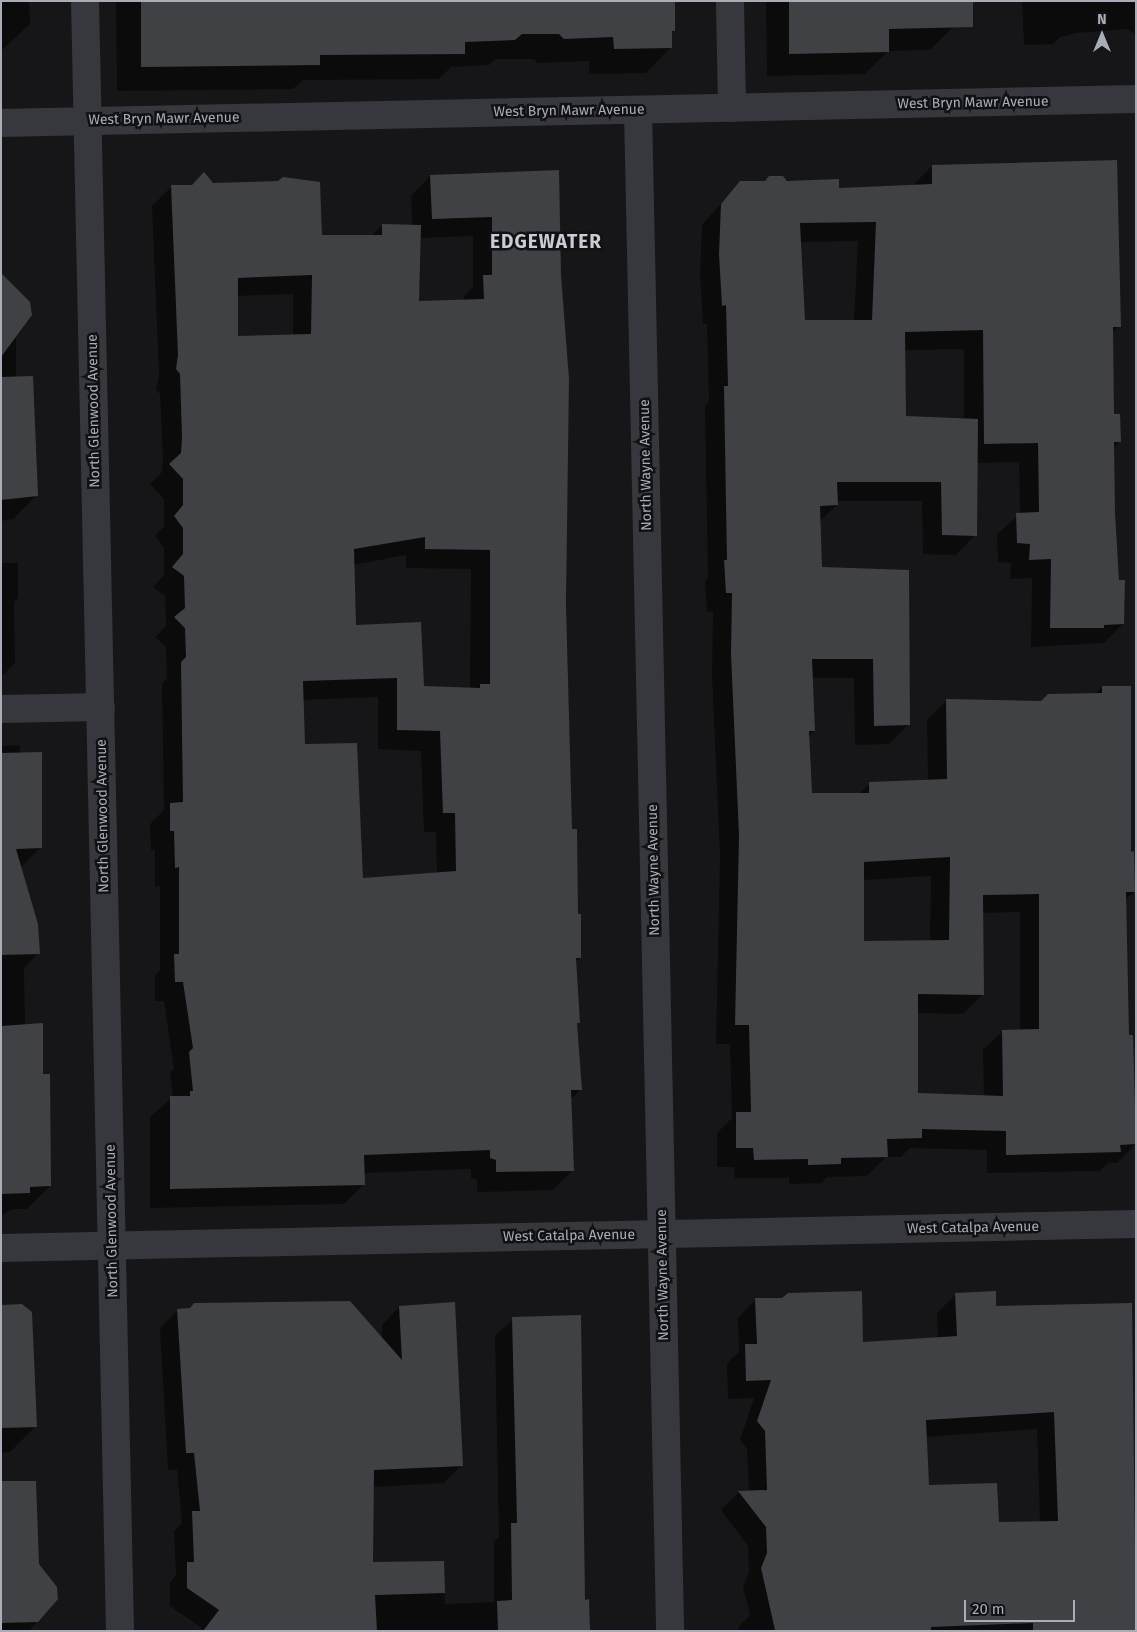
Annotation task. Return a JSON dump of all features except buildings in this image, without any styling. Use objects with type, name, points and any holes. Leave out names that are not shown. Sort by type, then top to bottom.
[{"type":"street","name":"North Glenwood Avenue","points":[[85,1],[120,1631]]},
{"type":"street","points":[[730,1],[732,108]]},
{"type":"street","name":"West Bryn Mawr Avenue","points":[[1,123],[1136,99]]},
{"type":"street","name":"North Wayne Avenue","points":[[638,110],[670,1631]]},
{"type":"street","points":[[1,709],[101,707]]},
{"type":"street","name":"West Catalpa Avenue","points":[[1,1248],[1136,1224]]},
{"type":"district","name":"EDGEWATER","points":[[546,242]]}]
